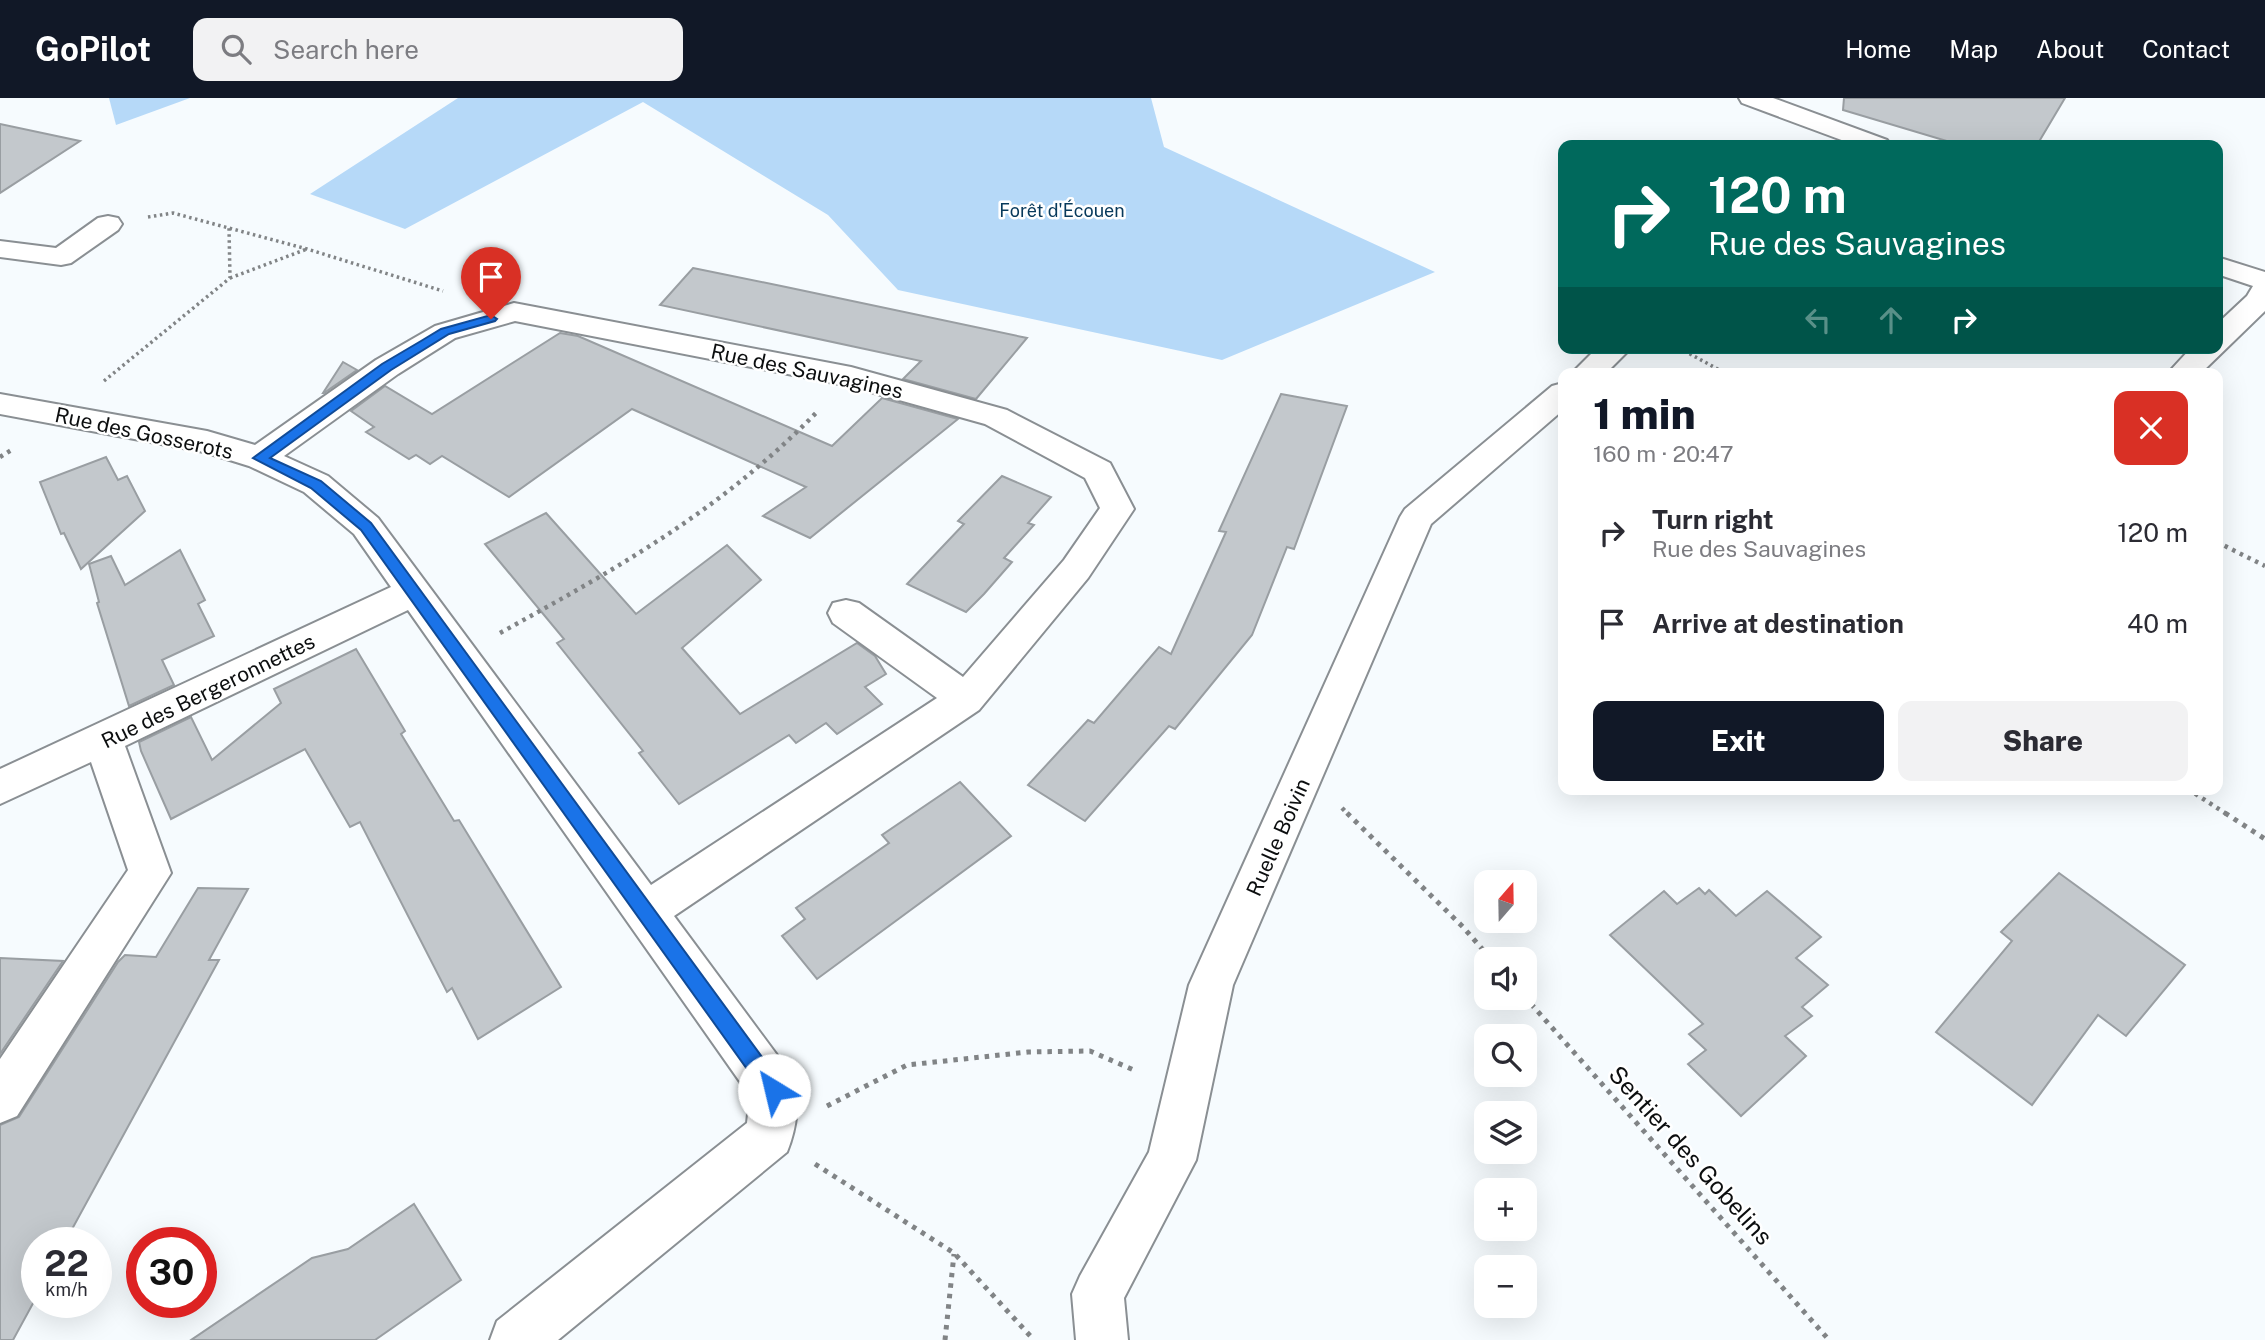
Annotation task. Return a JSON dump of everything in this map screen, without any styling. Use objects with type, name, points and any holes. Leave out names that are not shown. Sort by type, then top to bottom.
[{"type":"street","points":[[1751,98],[1861,140]]},
{"type":"street","points":[[0,248],[61,257],[108,224]]},
{"type":"street","points":[[2223,267],[2265,281]]},
{"type":"street","points":[[2223,335],[2260,300],[2265,289]]},
{"type":"street","name":"Rue des Sauvagines","points":[[260,458],[387,367],[445,332],[514,312],[852,377],[996,417],[1098,471],[1116,509],[1076,569],[967,699],[645,912]]},
{"type":"street","points":[[1593,368],[1609,354]]},
{"type":"street","points":[[2188,368],[2203,354]]},
{"type":"street","name":"Ruelle Boivin","points":[[1102,1340],[1098,1294],[1172,1160],[1212,985],[1418,517],[1558,397]]},
{"type":"street","name":"Rue des Gosserots","points":[[0,404],[207,442],[260,458],[316,484],[366,526],[774,1090],[770,1136]]},
{"type":"street","name":"Rue des Bergeronnettes","points":[[0,788],[414,592]]},
{"type":"street","points":[[846,613],[967,699]]},
{"type":"street","points":[[3,1089],[150,873],[104,741]]},
{"type":"street","points":[[516,1340],[770,1136]]},
{"type":"path","points":[[108,224],[173,213],[307,249],[514,312]]},
{"type":"path","points":[[229,228],[230,278]]},
{"type":"path","points":[[60,416],[230,278],[307,249]]},
{"type":"path","points":[[1690,354],[1716,368]]},
{"type":"path","points":[[460,655],[609,573],[696,517],[764,464],[852,377]]},
{"type":"path","points":[[2223,545],[2265,566]]},
{"type":"path","points":[[1307,773],[1480,947]]},
{"type":"path","points":[[2197,795],[2265,839]]},
{"type":"path","name":"Sentier des Gobelins","points":[[1536,1010],[1829,1340]]},
{"type":"path","points":[[770,1136],[907,1065],[1028,1052],[1090,1051],[1187,1093]]},
{"type":"path","points":[[770,1136],[954,1253],[1034,1340]]},
{"type":"path","points":[[945,1340],[954,1253]]},
{"type":"green space","points":[[109,98],[190,98],[116,125]]},
{"type":"green space","name":"Forêt d'Écouen","points":[[458,98],[1151,98],[1164,147],[1435,272],[1222,360],[898,290],[828,215],[643,102],[405,229],[310,194]]},
{"type":"building","points":[[1844,98],[2065,98],[2040,140],[1943,140],[1843,110]]},
{"type":"building","points":[[0,124],[80,141],[0,193]]},
{"type":"building","points":[[693,268],[1027,338],[976,399],[903,379],[921,361],[660,305]]},
{"type":"building","points":[[560,333],[578,336],[832,446],[882,398],[958,419],[810,538],[763,516],[806,487],[632,409],[509,497],[442,456],[430,464],[416,455],[409,459],[366,432],[374,427],[351,411],[385,386],[432,414]]},
{"type":"building","points":[[343,362],[357,370],[323,393]]},
{"type":"building","points":[[1281,394],[1347,406],[1294,549],[1287,547],[1252,635],[1175,729],[1169,726],[1085,821],[1028,785],[1088,720],[1094,723],[1159,647],[1171,654],[1226,532],[1219,531]]},
{"type":"building","points":[[106,457],[118,480],[127,476],[145,511],[81,569],[64,533],[61,534],[40,482]]},
{"type":"building","points":[[1002,476],[1051,497],[1028,523],[1034,525],[1004,558],[1012,562],[984,594],[966,612],[907,584],[964,524],[958,521]]},
{"type":"building","points":[[546,513],[636,614],[727,545],[761,580],[682,648],[740,714],[857,643],[875,656],[886,674],[865,687],[882,704],[837,734],[826,723],[796,743],[789,735],[679,804],[639,753],[643,751],[557,643],[564,639],[485,544]]},
{"type":"building","points":[[180,550],[205,600],[198,604],[214,636],[162,660],[174,685],[129,706],[97,603],[99,602],[89,564],[111,556],[125,585]]},
{"type":"building","points":[[356,649],[405,731],[401,734],[454,821],[459,820],[561,987],[478,1039],[452,988],[447,992],[360,822],[350,827],[305,749],[171,819],[141,751],[139,742],[191,717],[212,760],[281,703],[274,689]]},
{"type":"building","points":[[960,782],[1011,836],[817,979],[782,936],[805,919],[796,908],[889,843],[882,835]]},
{"type":"building","points":[[2059,873],[2185,965],[2126,1036],[2098,1015],[2032,1105],[1936,1032],[2012,941],[2001,932]]},
{"type":"building","points":[[198,888],[248,889],[209,960],[219,960],[73,1227],[21,1227],[21,1318],[25,1318],[13,1340],[0,1340],[0,1125],[19,1117],[118,962],[125,955],[156,957]]},
{"type":"building","points":[[1699,888],[1705,894],[1709,890],[1736,916],[1767,891],[1821,937],[1796,958],[1828,985],[1802,1007],[1812,1016],[1785,1036],[1806,1056],[1741,1116],[1688,1064],[1706,1050],[1689,1034],[1703,1024],[1610,935],[1664,891],[1677,904]]},
{"type":"building","points":[[0,958],[63,961],[0,1054]]},
{"type":"building","points":[[414,1204],[461,1280],[375,1340],[191,1340],[312,1258],[348,1249]]},
{"type":"route","points":[[491,319],[445,332],[425,343],[260,458],[316,484],[366,526],[774,1090]]}]
